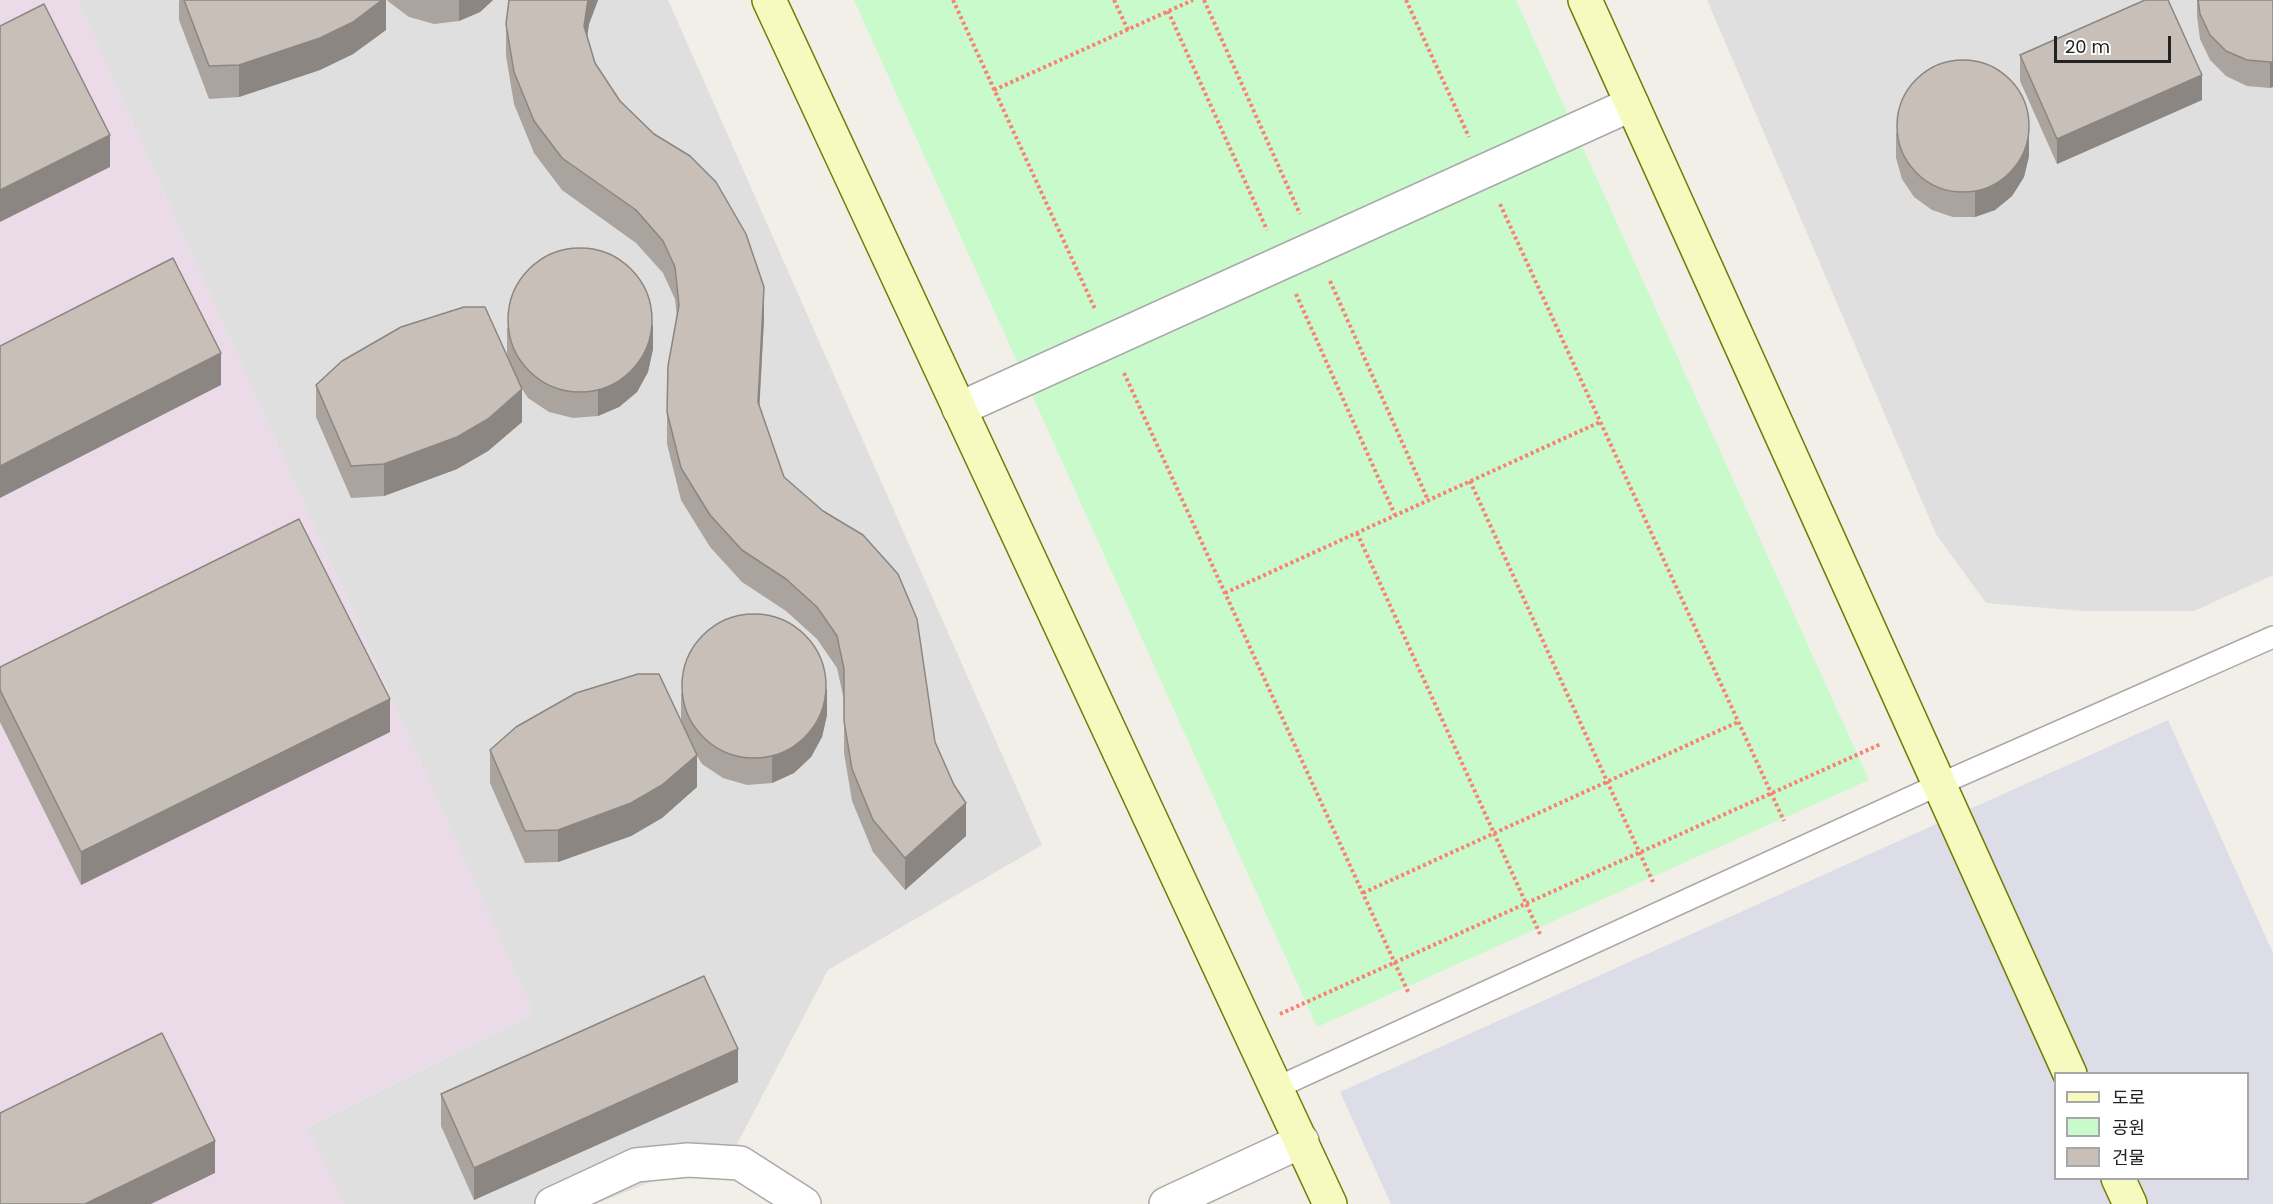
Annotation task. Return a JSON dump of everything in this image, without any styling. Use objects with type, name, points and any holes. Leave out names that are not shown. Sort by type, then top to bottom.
[{"type":"street","points":[[769,0],[1330,1204]]},
{"type":"street","points":[[1585,0],[2069,1072]]},
{"type":"street","points":[[959,409],[1632,104]]},
{"type":"street","points":[[1166,1204],[1302,1141]]},
{"type":"street","points":[[552,1204],[636,1165],[688,1160],[740,1163],[804,1204]]},
{"type":"street","points":[[2118,1180],[2130,1204]]},
{"type":"lane","points":[[1276,1088],[1938,784],[2273,637]]},
{"type":"path","points":[[953,0],[1422,1022]]},
{"type":"path","points":[[1114,0],[1128,30]]},
{"type":"path","points":[[994,90],[1193,0]]},
{"type":"path","points":[[1406,0],[1797,849]]},
{"type":"path","points":[[1225,593],[1600,422]]},
{"type":"path","points":[[1470,481],[1665,910]]},
{"type":"path","points":[[1357,533],[1553,962]]},
{"type":"path","points":[[1363,893],[1738,722]]},
{"type":"path","points":[[1247,1029],[1914,729]]},
{"type":"shaded area","points":[[0,0],[77,0],[533,1013],[308,1127],[343,1204],[0,1204]]},
{"type":"shaded area","points":[[77,0],[668,0],[1042,845],[828,970],[735,1148],[596,1204],[343,1204],[307,1128],[533,1013]]},
{"type":"shaded area","points":[[1707,0],[2273,0],[2273,575],[2194,611],[2083,611],[1986,603],[1936,534]]},
{"type":"shaded area","points":[[2168,720],[2273,953],[2273,1204],[1391,1204],[1340,1092]]},
{"type":"green space","points":[[854,0],[1516,0],[1869,780],[1317,1027]]},
{"type":"building","points":[[184,0],[382,0],[353,22],[320,38],[239,65],[209,66]]},
{"type":"building","points":[[509,0],[588,0],[584,26],[595,63],[620,101],[654,134],[690,156],[716,182],[746,234],[764,287],[758,402],[784,477],[823,511],[863,535],[898,574],[917,619],[935,742],[954,785],[966,803],[905,858],[873,820],[852,769],[844,721],[844,669],[837,636],[817,607],[786,579],[742,550],[710,515],[681,468],[667,412],[668,366],[679,305],[675,267],[663,241],[636,210],[562,158],[534,121],[514,72],[506,24]]},
{"type":"building","points":[[2145,0],[2168,0],[2202,75],[2057,139],[2020,55]]},
{"type":"building","points":[[2198,0],[2273,0],[2273,62],[2247,60],[2226,51],[2210,35],[2200,14]]},
{"type":"building","points":[[44,4],[110,135],[0,190],[0,26]]},
{"type":"building","points":[[1963,60],[1988,65],[2010,79],[2024,101],[2029,126],[2024,151],[2010,173],[1988,187],[1963,192],[1938,187],[1916,173],[1902,151],[1897,126],[1902,101],[1916,79],[1938,65]]},
{"type":"building","points":[[580,248],[608,253],[631,269],[647,292],[652,320],[647,348],[631,371],[608,387],[580,392],[552,387],[529,371],[513,348],[508,320],[513,292],[529,269],[552,253]]},
{"type":"building","points":[[173,258],[221,353],[0,466],[0,346]]},
{"type":"building","points":[[464,307],[485,307],[522,389],[488,419],[457,437],[384,464],[351,466],[316,385],[342,361],[401,327]]},
{"type":"building","points":[[299,519],[390,699],[81,852],[0,690],[0,667]]},
{"type":"building","points":[[754,614],[782,619],[805,635],[821,658],[826,686],[821,714],[805,737],[782,753],[754,758],[726,753],[703,737],[687,714],[682,686],[687,658],[703,635],[726,619]]},
{"type":"building","points":[[638,674],[659,674],[697,755],[662,785],[631,803],[558,830],[525,831],[490,750],[516,727],[576,693]]},
{"type":"building","points":[[704,976],[738,1049],[474,1168],[441,1094]]},
{"type":"building","points":[[162,1033],[215,1141],[85,1204],[0,1204],[0,1113]]}]
